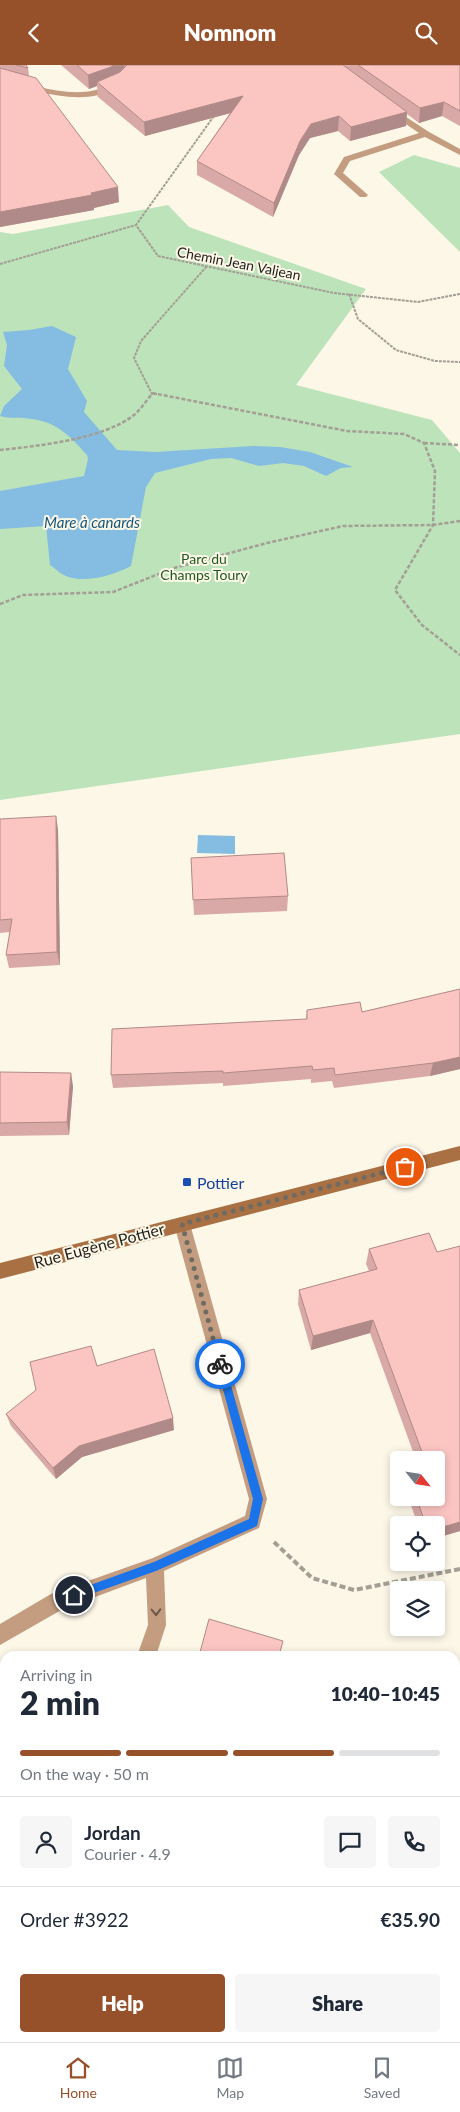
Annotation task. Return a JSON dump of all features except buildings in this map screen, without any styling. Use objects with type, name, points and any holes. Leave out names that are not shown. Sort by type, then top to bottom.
[{"type":"street","points":[[0,79],[74,94],[96,93],[114,85],[134,65]]},
{"type":"street","points":[[386,105],[426,135],[460,152]]},
{"type":"street","points":[[363,195],[338,174],[347,159],[426,135]]},
{"type":"street","name":"Rue Eugène Pottier","points":[[0,1271],[460,1153]]},
{"type":"street","points":[[0,1635],[58,1601],[156,1566],[253,1522],[258,1499],[182,1224]]},
{"type":"street","points":[[148,1651],[156,1625],[156,1566]]},
{"type":"path","points":[[0,263],[136,225],[216,113]]},
{"type":"path","name":"Chemin Jean Valjean","points":[[136,225],[158,256],[349,295],[418,302],[460,293]]},
{"type":"path","points":[[152,394],[134,359],[141,341],[207,266]]},
{"type":"path","points":[[349,295],[358,319],[396,350],[435,361],[460,362]]},
{"type":"path","points":[[0,450],[56,444],[102,430],[133,416],[152,394]]},
{"type":"path","points":[[152,394],[169,395],[347,431],[404,435],[424,443],[460,445]]},
{"type":"path","points":[[424,443],[435,471],[434,525],[395,590],[422,625],[460,655]]},
{"type":"path","points":[[0,604],[23,595],[113,592],[174,568],[267,543],[343,527],[434,525],[460,521]]},
{"type":"path","points":[[253,1522],[312,1578],[354,1589],[460,1569]]},
{"type":"green space","points":[[414,155],[460,168],[460,252],[379,172]]},
{"type":"green space","name":"Parc du Champs Toury","points":[[168,205],[189,227],[366,289],[296,385],[432,420],[460,453],[460,734],[0,800],[0,232],[13,234]]},
{"type":"water","name":"Mare à canards","points":[[52,326],[76,337],[68,369],[87,401],[84,412],[117,450],[155,452],[253,446],[280,447],[310,452],[353,467],[341,468],[326,476],[304,466],[283,463],[259,466],[231,458],[211,459],[155,473],[146,487],[131,566],[108,575],[90,579],[64,575],[50,565],[46,526],[0,529],[0,491],[84,476],[88,459],[87,455],[63,431],[41,421],[0,416],[4,406],[22,389],[4,366],[7,345],[3,332]]},
{"type":"water","points":[[198,835],[235,836],[235,854],[197,853]]},
{"type":"way so far","points":[[220,1364],[182,1224],[405,1167]]},
{"type":"place","name":"Pottier","points":[[187,1182]]},
{"type":"route","points":[[74,1595],[156,1566],[253,1522],[258,1499],[220,1364]]}]
